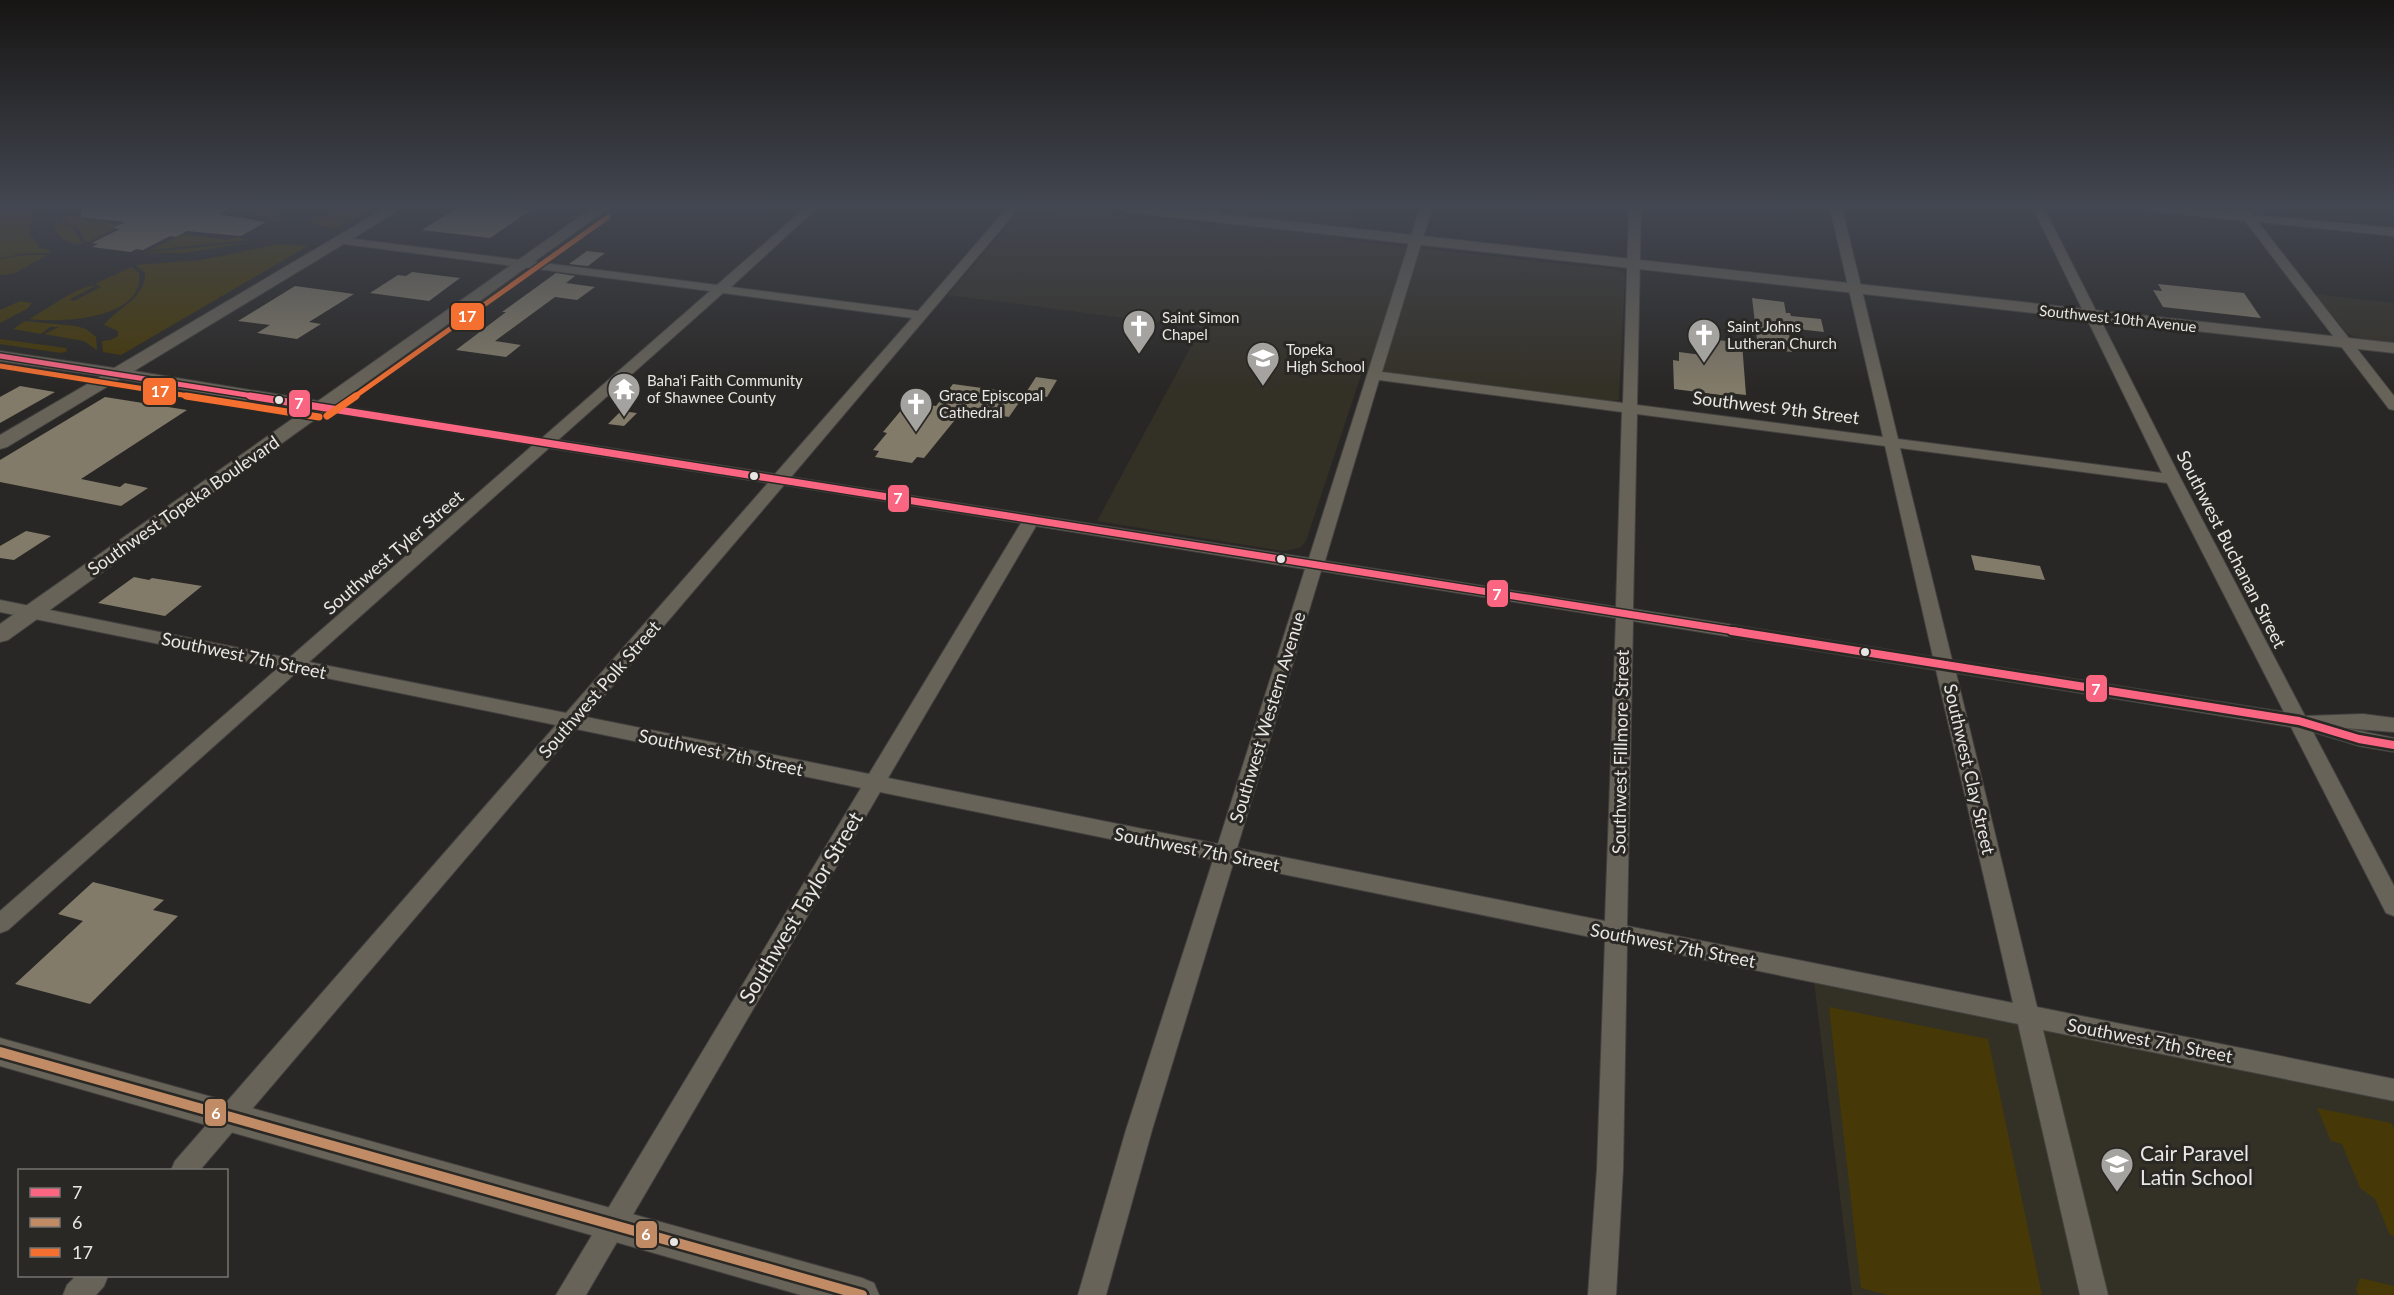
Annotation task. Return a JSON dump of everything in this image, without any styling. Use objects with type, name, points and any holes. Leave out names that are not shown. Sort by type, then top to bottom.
[{"type":"main road","points":[[0,443],[295,268]]},
{"type":"main road","name":"Southwest Topeka Boulevard","points":[[0,635],[518,268]]},
{"type":"main road","name":"Southwest 10th Avenue","points":[[1665,268],[2394,348]]},
{"type":"main road","points":[[4,354],[321,407]]},
{"type":"main road","points":[[0,1052],[862,1295]]},
{"type":"street","points":[[559,268],[921,315]]},
{"type":"street","name":"Southwest Tyler Street","points":[[0,924],[744,268]]},
{"type":"street","name":"Southwest Polk Street","points":[[185,1169],[961,268]]},
{"type":"street","name":"Southwest Western Avenue","points":[[1092,1295],[1139,1130],[1406,268]]},
{"type":"street","name":"Southwest Fillmore Street","points":[[1602,1295],[1610,1169],[1633,268]]},
{"type":"street","name":"Southwest Clay Street","points":[[1852,268],[2094,1295]]},
{"type":"street","name":"Southwest Buchanan Street","points":[[2069,268],[2173,478],[2394,907]]},
{"type":"street","points":[[2288,268],[2394,406]]},
{"type":"street","name":"Southwest 9th Street","points":[[1374,375],[2173,478]]},
{"type":"street","points":[[321,407],[2299,721],[2359,739],[2394,745]]},
{"type":"street","name":"Southwest Taylor Street","points":[[570,1295],[1031,520]]},
{"type":"street","name":"Southwest 7th Street","points":[[0,606],[2394,1090]]},
{"type":"street","points":[[2299,721],[2363,721],[2394,725]]},
{"type":"street","points":[[77,1295],[92,1277]]},
{"type":"shaded area","points":[[0,268],[23,268],[15,273],[0,275]]},
{"type":"shaded area","points":[[128,268],[133,268],[139,273],[137,289],[129,301],[115,309],[79,319],[29,319],[80,289],[95,286],[69,300],[74,301],[101,287],[95,284]]},
{"type":"shaded area","points":[[140,268],[270,268],[121,355],[103,352],[102,341],[118,336],[118,331],[104,325],[141,290],[145,273]]},
{"type":"shaded area","name":"Topeka High School","points":[[971,268],[1618,270],[1625,275],[1619,400],[1612,401],[1363,369],[1306,541],[1300,548],[1283,551],[1097,521],[1201,328],[948,295]]},
{"type":"shaded area","points":[[2315,294],[2394,303],[2394,342],[2359,338],[2347,333]]},
{"type":"shaded area","points":[[20,301],[32,303],[27,309],[0,323],[0,310]]},
{"type":"shaded area","points":[[25,321],[86,329],[96,337],[97,350],[84,341],[44,334],[59,327],[50,327],[41,334],[13,329]]},
{"type":"shaded area","points":[[0,339],[66,348],[67,351],[61,353],[0,344]]},
{"type":"shaded area","name":"Cair Paravel Latin School","points":[[1813,973],[2394,1091],[2394,1295],[1852,1295]]},
{"type":"shaded area","points":[[1829,1007],[1988,1039],[2042,1295],[1888,1295],[1861,1288]]},
{"type":"shaded area","points":[[2317,1108],[2391,1123],[2394,1129],[2394,1236],[2390,1235],[2375,1199],[2360,1188],[2342,1144],[2331,1141]]},
{"type":"shaded area","points":[[2360,1278],[2394,1286],[2394,1295],[2358,1295],[2356,1289]]},
{"type":"building","points":[[412,272],[460,278],[429,301],[370,293],[398,275],[406,276]]},
{"type":"building","points":[[556,273],[575,276],[566,283],[595,287],[577,300],[555,297],[495,341],[521,345],[506,357],[456,350],[506,312],[502,312]]},
{"type":"building","points":[[2158,284],[2244,293],[2261,318],[2163,307],[2153,290],[2162,291]]},
{"type":"building","points":[[295,286],[354,294],[309,322],[321,324],[297,339],[257,333],[270,325],[238,321]]},
{"type":"building","points":[[1752,298],[1784,302],[1786,313],[1790,313],[1791,316],[1821,319],[1824,332],[1788,328],[1792,352],[1758,348]]},
{"type":"building","name":"Saint Johns Lutheran Church","points":[[1702,338],[1742,343],[1746,395],[1728,393],[1728,396],[1674,389],[1673,360],[1679,361],[1679,352],[1702,355]]},
{"type":"building","points":[[1036,377],[1057,380],[1047,397],[1025,394]]},
{"type":"building","name":"Grace Episcopal Cathedral","points":[[953,384],[1025,394],[1009,417],[963,410],[924,458],[917,457],[912,463],[875,457],[879,451],[873,450],[887,433],[883,432],[908,402],[936,406]]},
{"type":"building","points":[[20,386],[55,392],[0,423],[0,397]]},
{"type":"building","points":[[105,397],[187,410],[81,479],[120,487],[125,483],[148,488],[121,506],[0,482],[0,460]]},
{"type":"building","name":"Baha'i Faith Community of Shawnee County","points":[[621,411],[637,413],[624,426],[608,424]]},
{"type":"building","points":[[26,531],[51,536],[14,560],[0,558],[0,546]]},
{"type":"building","points":[[1971,555],[2040,566],[2045,580],[1975,570]]},
{"type":"building","points":[[134,577],[202,586],[165,616],[98,603]]},
{"type":"building","points":[[93,882],[164,900],[153,910],[178,916],[90,1004],[15,984],[83,921],[58,914]]},
{"type":"transit line","name":"17","points":[[327,416],[535,268]]},
{"type":"transit line","name":"7","points":[[0,356],[2299,721],[2359,739],[2394,745]]},
{"type":"transit line","name":"17","points":[[0,366],[319,417]]},
{"type":"transit line","name":"6","points":[[0,1052],[862,1295]]},
{"type":"place","name":"Saint Simon Chapel","points":[[1139,355]]},
{"type":"place","name":"Saint Johns Lutheran Church","points":[[1704,364]]},
{"type":"place","name":"Topeka High School","points":[[1263,387]]},
{"type":"place","name":"Baha'i Faith Community of Shawnee County","points":[[624,418]]},
{"type":"place","name":"Grace Episcopal Cathedral","points":[[916,433]]},
{"type":"place","name":"Cair Paravel Latin School","points":[[2117,1193]]}]
